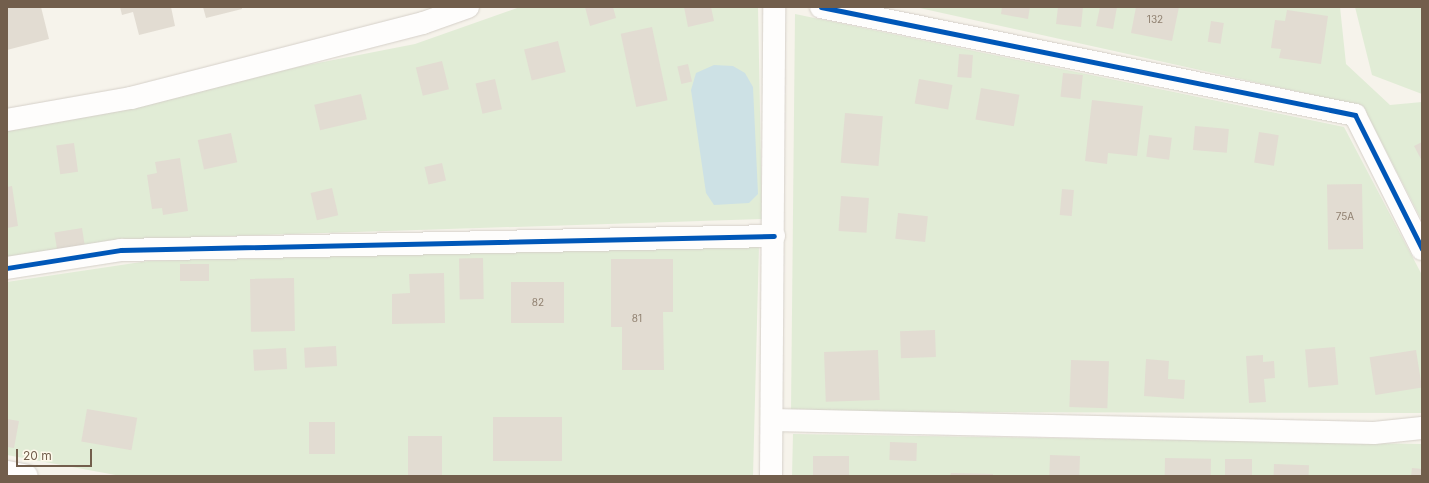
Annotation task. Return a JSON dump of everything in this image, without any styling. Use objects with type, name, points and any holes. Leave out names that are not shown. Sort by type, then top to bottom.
[{"type":"street","points":[[7,120],[131,98],[423,23],[468,7]]},
{"type":"street","points":[[771,476],[774,236],[774,7]]},
{"type":"street","points":[[821,7],[1355,116],[1422,249]]},
{"type":"street","points":[[7,268],[121,250],[774,236]]},
{"type":"street","points":[[772,420],[1374,433],[1422,428]]},
{"type":"street","points":[[7,472],[27,476]]},
{"type":"green space","points":[[520,7],[758,7],[762,219],[140,239],[7,259],[7,124],[415,44]]},
{"type":"green space","points":[[915,7],[1340,7],[1346,64],[1390,105],[1422,102],[1422,221],[1363,106]]},
{"type":"green space","points":[[1355,7],[1422,7],[1422,94],[1372,75]]},
{"type":"green space","points":[[795,14],[1344,127],[1422,275],[1422,413],[791,412]]},
{"type":"green space","points":[[759,245],[753,476],[121,476],[7,455],[7,282],[148,261]]},
{"type":"green space","points":[[793,434],[1422,444],[1422,476],[792,476]]},
{"type":"shaded area","points":[[714,65],[733,66],[745,73],[753,87],[758,194],[749,203],[714,205],[706,193],[691,90],[696,73]]},
{"type":"building","points":[[7,7],[41,7],[49,39],[7,50]]},
{"type":"building","points":[[120,7],[171,7],[175,26],[139,35],[133,12],[122,15]]},
{"type":"building","points":[[203,7],[242,7],[242,9],[206,18]]},
{"type":"building","points":[[585,7],[613,7],[616,18],[590,26]]},
{"type":"building","points":[[684,7],[711,7],[714,21],[688,27]]},
{"type":"building","points":[[1002,7],[1030,7],[1028,19],[1001,14]]},
{"type":"building","points":[[1058,7],[1083,7],[1081,27],[1056,24]]},
{"type":"building","points":[[1100,7],[1117,7],[1113,29],[1096,26]]},
{"type":"building","points":[[1136,7],[1179,7],[1172,41],[1131,33]]},
{"type":"building","points":[[1287,10],[1328,16],[1321,64],[1279,58],[1281,49],[1271,48],[1275,20],[1285,21]]},
{"type":"building","points":[[1211,21],[1224,23],[1221,44],[1208,42]]},
{"type":"building","points":[[652,27],[668,100],[636,107],[621,34]]},
{"type":"building","points":[[558,41],[566,72],[532,81],[524,49]]},
{"type":"building","points":[[959,54],[973,55],[971,78],[957,77]]},
{"type":"building","points":[[442,61],[449,89],[423,96],[416,68]]},
{"type":"building","points":[[688,64],[692,82],[681,84],[677,66]]},
{"type":"building","points":[[1063,73],[1083,75],[1080,99],[1060,97]]},
{"type":"building","points":[[495,79],[502,109],[482,114],[476,83]]},
{"type":"building","points":[[919,79],[952,85],[948,110],[915,104]]},
{"type":"building","points":[[981,88],[1019,95],[1014,126],[975,120]]},
{"type":"building","points":[[361,94],[367,119],[320,130],[314,105]]},
{"type":"building","points":[[1092,100],[1143,106],[1137,156],[1108,153],[1107,164],[1085,161]]},
{"type":"building","points":[[845,113],[883,116],[878,166],[841,163]]},
{"type":"building","points":[[1195,126],[1229,129],[1227,153],[1193,150]]},
{"type":"building","points":[[1259,132],[1279,135],[1274,166],[1254,163]]},
{"type":"building","points":[[231,133],[237,162],[204,169],[198,140]]},
{"type":"building","points":[[1149,135],[1172,138],[1169,160],[1146,157]]},
{"type":"building","points":[[1422,142],[1422,161],[1414,146]]},
{"type":"building","points":[[74,143],[78,172],[60,174],[56,146]]},
{"type":"building","points":[[180,158],[188,211],[163,215],[162,208],[152,209],[147,175],[157,173],[155,162]]},
{"type":"building","points":[[442,163],[446,181],[429,185],[424,167]]},
{"type":"building","points":[[1362,184],[1363,249],[1328,250],[1327,185]]},
{"type":"building","points":[[12,186],[18,226],[7,228],[7,187]]},
{"type":"building","points":[[332,188],[338,215],[317,220],[311,193]]},
{"type":"building","points":[[1062,189],[1074,190],[1072,216],[1060,215]]},
{"type":"building","points":[[841,196],[869,198],[866,233],[839,231]]},
{"type":"building","points":[[898,213],[928,216],[925,242],[895,239]]},
{"type":"building","points":[[82,228],[85,246],[57,250],[54,232]]},
{"type":"building","points":[[459,258],[483,258],[484,299],[460,299]]},
{"type":"building","points":[[611,259],[673,259],[673,312],[663,312],[664,370],[622,370],[622,327],[611,327]]},
{"type":"building","points":[[180,264],[209,264],[209,281],[180,281]]},
{"type":"building","points":[[444,273],[445,323],[392,324],[392,294],[410,293],[409,274]]},
{"type":"building","points":[[294,278],[295,331],[251,332],[250,279]]},
{"type":"building","points":[[511,282],[564,282],[564,323],[511,323]]},
{"type":"building","points":[[935,330],[936,357],[901,358],[900,331]]},
{"type":"building","points":[[336,346],[337,366],[305,368],[304,348]]},
{"type":"building","points":[[1335,347],[1338,385],[1308,387],[1305,350]]},
{"type":"building","points":[[286,348],[287,369],[254,371],[253,350]]},
{"type":"building","points":[[878,350],[880,400],[826,402],[824,352]]},
{"type":"building","points":[[1416,350],[1422,388],[1376,395],[1370,357]]},
{"type":"building","points":[[1263,355],[1263,362],[1274,361],[1275,378],[1264,379],[1266,402],[1249,403],[1246,356]]},
{"type":"building","points":[[1146,359],[1169,361],[1168,379],[1185,380],[1184,399],[1144,396]]},
{"type":"building","points":[[1071,360],[1109,361],[1107,408],[1069,407]]},
{"type":"building","points":[[87,409],[137,418],[131,450],[81,441]]},
{"type":"building","points":[[493,417],[562,417],[562,461],[493,461]]},
{"type":"building","points":[[7,419],[19,421],[14,448],[7,447]]},
{"type":"building","points":[[309,422],[335,422],[335,454],[309,454]]},
{"type":"building","points":[[408,436],[442,436],[442,476],[408,476]]},
{"type":"building","points":[[890,442],[917,443],[916,461],[889,460]]},
{"type":"building","points":[[1050,455],[1080,456],[1079,476],[1049,476]]},
{"type":"building","points":[[813,456],[849,456],[849,476],[813,476]]},
{"type":"building","points":[[1165,458],[1211,459],[1211,476],[1165,476]]},
{"type":"building","points":[[1225,459],[1252,459],[1252,475],[1225,475]]},
{"type":"building","points":[[1274,464],[1309,465],[1309,476],[1274,476]]},
{"type":"building","points":[[1412,468],[1422,469],[1422,476],[1411,476]]},
{"type":"building","points":[[951,473],[993,474],[993,476],[950,476]]},
{"type":"cycle path","points":[[821,7],[1355,115],[1422,249]]},
{"type":"cycle path","points":[[7,268],[121,250],[774,236]]}]
